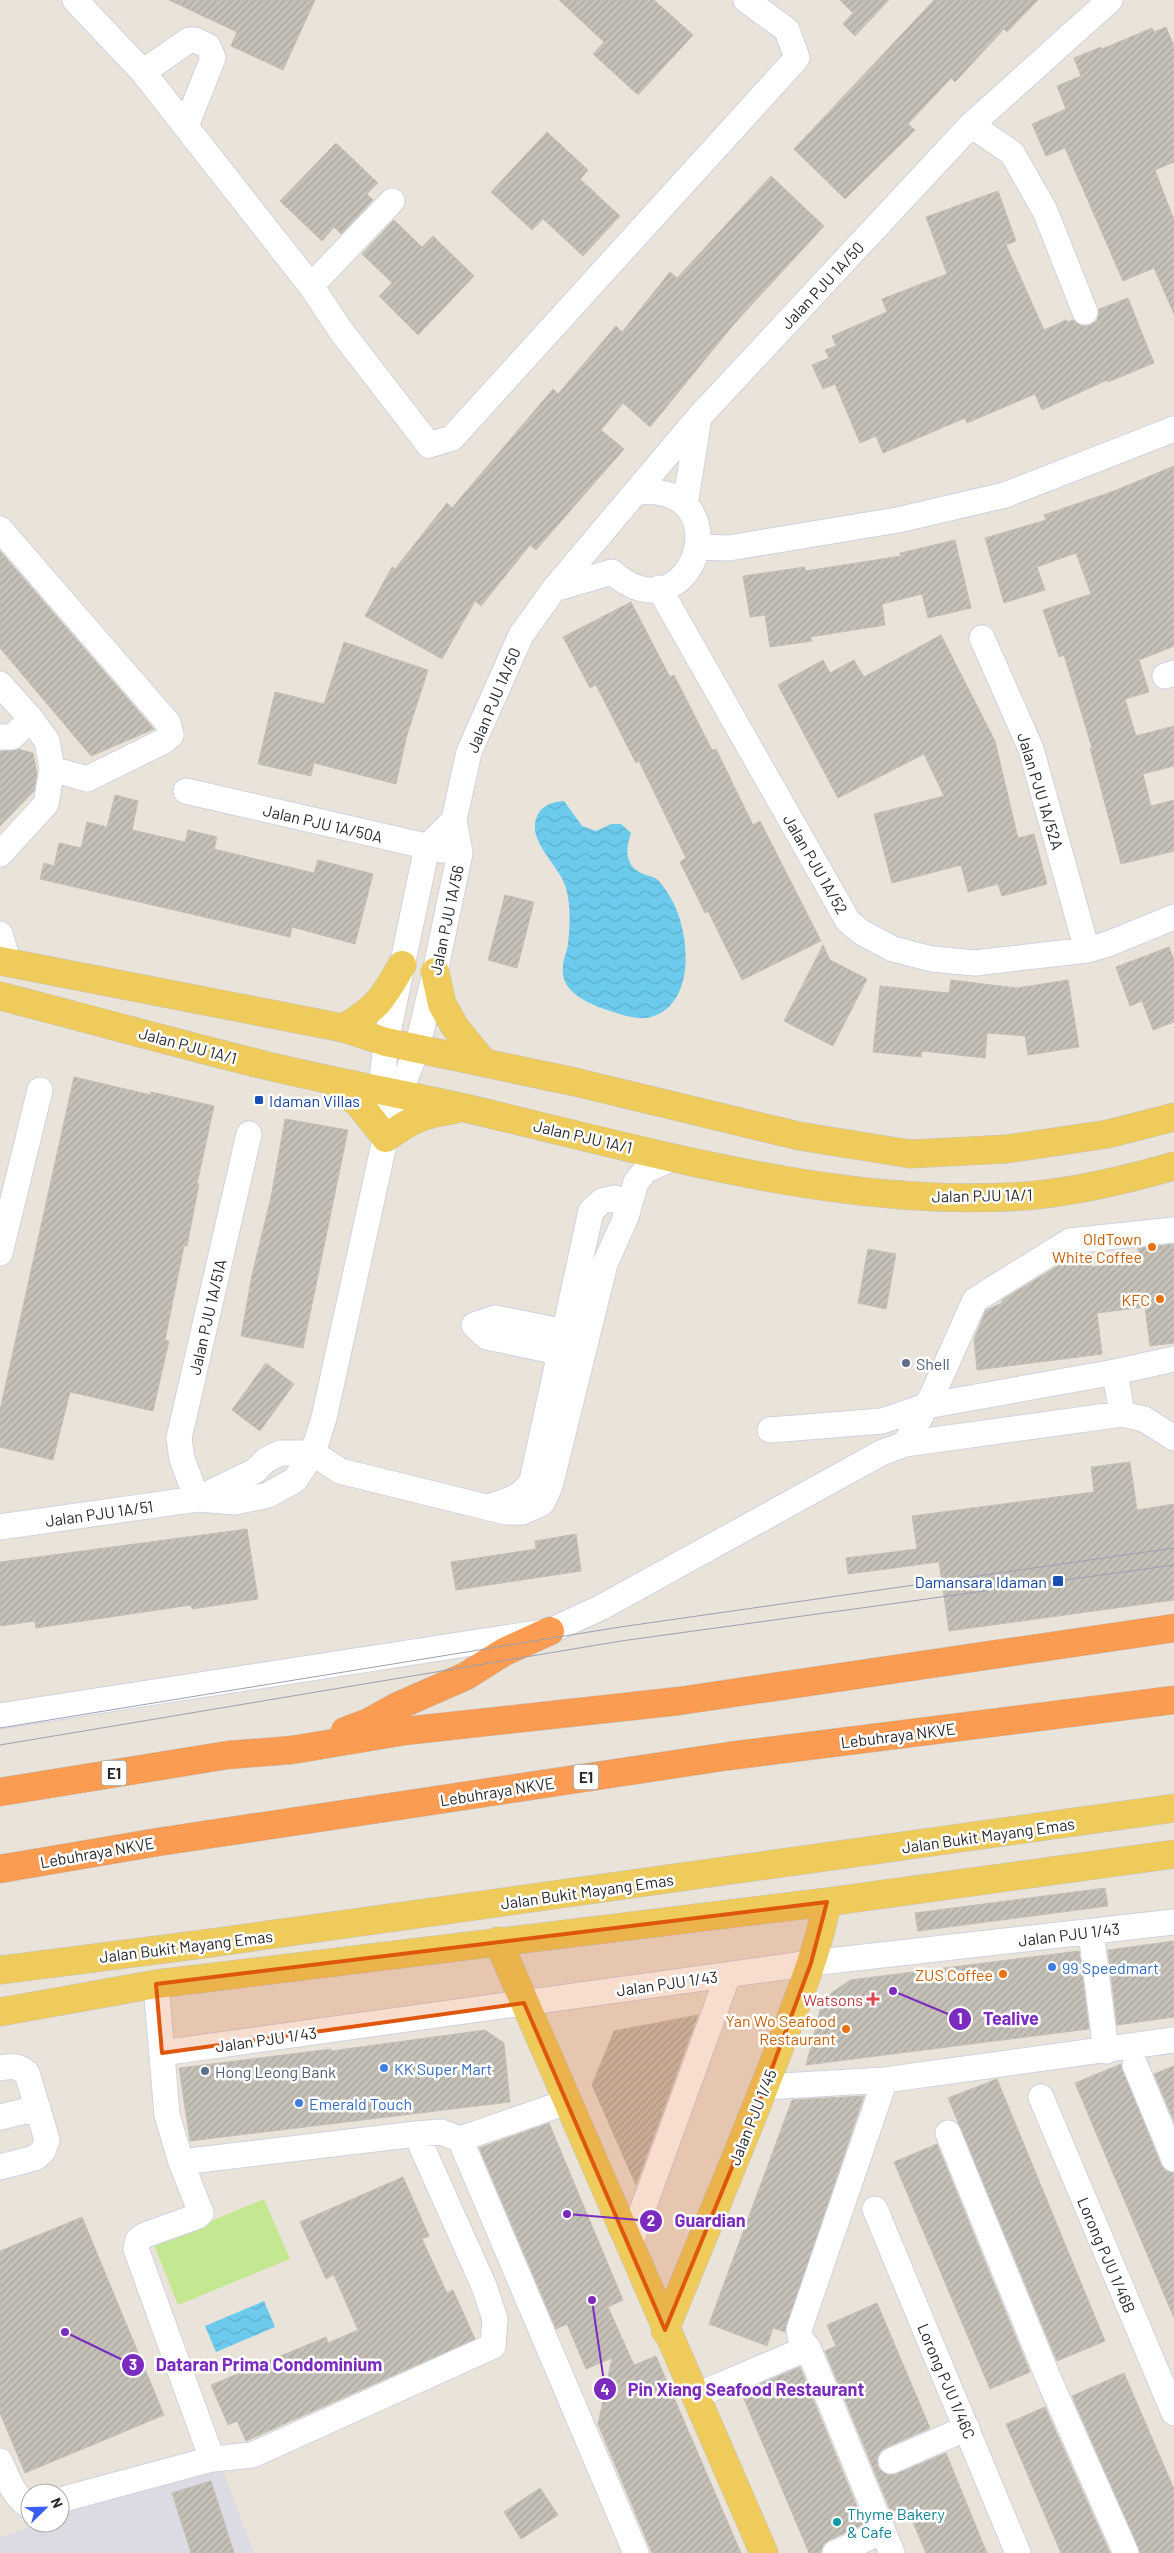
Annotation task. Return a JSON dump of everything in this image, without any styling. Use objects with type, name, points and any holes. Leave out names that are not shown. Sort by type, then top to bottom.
[{"type":"highway","name":"E1","points":[[0,1792],[228,1756],[292,1750],[405,1731],[679,1701],[1174,1628]]},
{"type":"highway","points":[[292,1750],[369,1722],[398,1706],[466,1676],[504,1652],[550,1631]]},
{"type":"highway","name":"Lebuhraya NKVE","points":[[0,1868],[158,1842],[729,1756],[1174,1700]]},
{"type":"main road","points":[[4,962],[343,1028],[386,1042],[575,1082],[799,1136],[910,1154],[1007,1149],[1108,1134],[1174,1117]]},
{"type":"main road","points":[[343,1028],[368,1014],[384,997],[402,965]]},
{"type":"main road","points":[[435,972],[442,1004],[456,1027],[484,1063]]},
{"type":"main road","name":"Jalan PJU 1A/1","points":[[0,996],[391,1096],[464,1108],[673,1158],[854,1189],[926,1196],[1027,1196],[1121,1181],[1174,1166]]},
{"type":"main road","points":[[334,1081],[360,1105],[386,1138],[406,1122],[426,1114],[464,1108]]},
{"type":"main road","name":"Jalan Bukit Mayang Emas","points":[[3,1969],[211,1943],[1174,1808]]},
{"type":"main road","name":"Jalan Bukit Mayang Emas","points":[[0,2012],[156,1984],[827,1902],[1174,1854]]},
{"type":"main road","name":"Jalan PJU 1/45","points":[[665,2330],[764,2087],[811,1963],[827,1902]]},
{"type":"main road","points":[[498,1941],[665,2330],[764,2553]]},
{"type":"main road","points":[[3,1969],[64,1975],[129,1971],[145,1975],[156,1984],[163,1971],[176,1960],[211,1943]]},
{"type":"street","points":[[75,0],[143,72],[186,126],[311,286],[341,331],[429,445],[452,438],[797,58],[787,30],[746,0]]},
{"type":"street","name":"Jalan PJU 1A/50","points":[[454,820],[469,752],[521,635],[554,589],[699,417],[971,125],[1110,0]]},
{"type":"street","points":[[143,72],[189,40],[195,40],[208,46],[213,58],[186,126]]},
{"type":"street","points":[[971,125],[1012,153],[1045,211],[1085,312]]},
{"type":"street","points":[[311,286],[392,201]]},
{"type":"street","points":[[684,505],[699,417]]},
{"type":"street","points":[[694,558],[729,548],[898,520],[1005,495],[1174,428]]},
{"type":"street","points":[[601,532],[600,543],[603,558],[612,572],[623,582],[637,588],[659,588],[680,579],[694,558],[699,535],[694,518],[684,505],[670,495],[654,490],[637,492]]},
{"type":"street","points":[[0,529],[168,723],[171,735],[164,741],[87,779],[52,769]]},
{"type":"street","points":[[554,589],[612,572]]},
{"type":"street","name":"Jalan PJU 1A/52","points":[[659,588],[848,920],[861,932],[893,949],[932,959],[975,963],[1087,950],[1108,944],[1174,917]]},
{"type":"street","name":"Jalan PJU 1A/52A","points":[[982,638],[1031,749],[1087,950]]},
{"type":"street","points":[[0,684],[31,719],[47,741],[52,769],[46,804],[0,854]]},
{"type":"street","points":[[0,737],[12,737],[31,719]]},
{"type":"street","name":"Jalan PJU 1A/50A","points":[[186,791],[460,853]]},
{"type":"street","points":[[427,847],[454,820]]},
{"type":"street","name":"Jalan PJU 1A/56","points":[[391,1096],[416,1049],[435,972],[460,853],[454,820]]},
{"type":"street","name":"Jalan PJU 1A/56","points":[[391,1096],[386,1042],[427,847]]},
{"type":"street","points":[[0,934],[4,962]]},
{"type":"street","points":[[0,1253],[40,1090]]},
{"type":"street","name":"Jalan PJU 1A/51","points":[[0,1527],[198,1499],[235,1502],[268,1496],[295,1480],[313,1453],[324,1418],[386,1138],[391,1096]]},
{"type":"street","name":"Jalan PJU 1A/51A","points":[[198,1499],[182,1459],[179,1438],[249,1134]]},
{"type":"street","points":[[564,1342],[580,1331],[594,1284],[626,1217],[636,1182],[646,1170],[673,1158]]},
{"type":"street","points":[[488,1506],[512,1499],[526,1490],[532,1481],[564,1342],[591,1211],[602,1201],[616,1198],[624,1204],[626,1217]]},
{"type":"street","points":[[905,1444],[926,1406],[974,1300],[1070,1242],[1174,1230]]},
{"type":"street","points":[[313,1453],[340,1471],[488,1506],[506,1512],[522,1512],[542,1503],[550,1486],[605,1264]]},
{"type":"street","points":[[564,1342],[575,1359],[576,1383]]},
{"type":"street","points":[[770,1430],[882,1421],[926,1406],[1115,1372],[1174,1359]]},
{"type":"street","points":[[1115,1372],[1122,1414]]},
{"type":"street","points":[[0,1716],[550,1631],[602,1607],[873,1457],[905,1444],[1122,1414],[1144,1419],[1174,1438]]},
{"type":"street","name":"Jalan PJU 1/43","points":[[162,2053],[811,1963],[1174,1922]]},
{"type":"street","points":[[1091,1932],[1106,2051]]},
{"type":"street","points":[[629,2247],[728,1975]]},
{"type":"street","points":[[156,1984],[168,2115],[182,2162],[201,2213],[198,2216],[145,2235],[138,2240],[136,2248],[212,2459]]},
{"type":"street","points":[[764,2087],[885,2080],[1106,2051],[1174,2040]]},
{"type":"street","points":[[0,2068],[12,2065],[21,2067],[27,2073],[47,2140],[43,2151],[35,2158],[0,2167]]},
{"type":"street","points":[[1134,2065],[1174,2159]]},
{"type":"street","points":[[836,2553],[888,2542],[808,2348],[801,2340],[799,2330],[885,2080]]},
{"type":"street","name":"Lorong PJU 1/46B","points":[[1041,2097],[1174,2413]]},
{"type":"street","points":[[182,2162],[416,2134],[441,2132],[460,2139],[567,2102]]},
{"type":"street","points":[[0,2117],[38,2108]]},
{"type":"street","points":[[948,2133],[1050,2382],[1126,2553]]},
{"type":"street","points":[[70,2497],[212,2459],[252,2455],[492,2346],[495,2319],[484,2286],[416,2134]]},
{"type":"street","points":[[460,2139],[636,2553]]},
{"type":"street","name":"Lorong PJU 1/46C","points":[[875,2209],[1018,2553]]},
{"type":"street","points":[[694,2396],[808,2348]]},
{"type":"street","points":[[891,2461],[966,2428]]},
{"type":"street","points":[[0,2461],[20,2501]]},
{"type":"highlighted area","points":[[827,1902],[811,1963],[765,2087],[665,2330],[524,2003],[162,2053],[156,1984]]},
{"type":"shaded area","points":[[222,2469],[254,2553],[0,2553],[0,2538],[20,2530],[20,2533],[70,2533],[70,2511]]},
{"type":"green space","points":[[264,2199],[290,2259],[178,2305],[154,2245]]},
{"type":"water","points":[[564,801],[582,826],[596,831],[611,824],[621,824],[631,833],[627,851],[630,863],[637,871],[658,880],[675,906],[685,942],[686,961],[683,980],[677,996],[666,1009],[651,1017],[629,1016],[584,1000],[571,990],[563,976],[569,930],[568,895],[559,873],[538,840],[535,824],[541,810],[549,804]]},
{"type":"water","points":[[264,2301],[275,2327],[216,2352],[205,2326]]},
{"type":"building","points":[[169,0],[315,0],[283,70],[231,46],[237,32]]},
{"type":"building","points":[[559,0],[654,0],[693,35],[638,95],[593,54],[604,42]]},
{"type":"building","points":[[840,0],[889,0],[855,36],[843,24],[853,13]]},
{"type":"building","points":[[934,0],[1038,0],[1007,32],[1004,29],[955,82],[951,78],[908,124],[915,130],[845,199],[794,149]]},
{"type":"building","points":[[1166,27],[1174,46],[1174,162],[1155,170],[1174,220],[1174,314],[1154,268],[1123,281],[1065,148],[1046,156],[1032,124],[1066,109],[1057,86],[1081,76],[1074,58],[1101,47],[1102,49],[1152,28],[1154,32]]},
{"type":"building","points":[[547,132],[588,170],[580,179],[620,216],[583,256],[543,219],[532,230],[491,192]]},
{"type":"building","points":[[336,143],[378,183],[367,194],[373,200],[341,234],[334,227],[322,241],[280,201]]},
{"type":"building","points":[[771,176],[824,226],[734,324],[650,427],[623,403],[601,430],[624,449],[536,550],[530,545],[481,606],[475,601],[442,659],[365,616],[392,567],[395,569],[447,503],[452,508],[553,389],[558,394],[616,326],[622,332],[670,272],[677,278]]},
{"type":"building","points":[[998,191],[1016,241],[1006,245],[1044,330],[1066,320],[1068,322],[1073,320],[1082,326],[1090,325],[1097,321],[1099,309],[1128,298],[1154,363],[1108,382],[1107,380],[1042,410],[1035,394],[967,423],[965,418],[883,453],[876,436],[860,443],[835,384],[823,389],[812,365],[829,358],[825,350],[836,346],[832,336],[887,312],[882,299],[947,274],[926,217]]},
{"type":"building","points":[[394,220],[422,247],[433,236],[474,276],[418,335],[379,296],[392,283],[362,254]]},
{"type":"building","points":[[1174,466],[1174,646],[1139,660],[1149,692],[1125,699],[1136,736],[1174,726],[1174,766],[1143,774],[1151,806],[1174,800],[1174,851],[1121,864],[1090,748],[1092,748],[1064,655],[1059,657],[1043,610],[1091,594],[1076,553],[1037,567],[1045,590],[1004,603],[985,538],[1046,520],[1044,515],[1114,491]]},
{"type":"building","points":[[955,540],[971,608],[928,618],[922,594],[882,604],[885,625],[810,637],[812,641],[770,647],[765,615],[750,617],[743,576],[805,567],[805,571],[901,556],[900,553]]},
{"type":"building","points":[[0,551],[154,729],[91,756],[0,648]]},
{"type":"building","points":[[631,602],[670,677],[674,675],[712,750],[716,749],[753,825],[760,821],[821,941],[742,980],[708,911],[705,913],[680,862],[686,858],[639,761],[636,763],[596,685],[590,688],[563,637]]},
{"type":"building","points":[[941,635],[995,741],[1018,838],[1034,834],[1047,884],[1002,896],[998,884],[968,892],[961,865],[892,883],[874,814],[944,796],[924,754],[838,798],[778,685],[823,660],[830,673],[854,660],[864,677]]},
{"type":"building","points":[[344,642],[428,670],[407,735],[396,784],[314,763],[311,776],[258,764],[275,692],[324,704]]},
{"type":"building","points":[[18,749],[33,753],[37,774],[34,791],[0,826],[0,751]]},
{"type":"building","points":[[115,795],[138,801],[132,830],[185,842],[188,830],[217,837],[214,849],[314,873],[318,860],[373,874],[355,944],[292,927],[290,937],[40,879],[44,863],[54,866],[59,843],[81,848],[87,822],[107,827]]},
{"type":"building","points":[[505,895],[534,902],[517,968],[488,960]]},
{"type":"building","points":[[823,945],[830,960],[867,979],[833,1046],[784,1021]]},
{"type":"building","points":[[1169,947],[1174,960],[1174,1022],[1153,1030],[1142,1001],[1130,1006],[1116,967]]},
{"type":"building","points":[[951,980],[1017,988],[1068,980],[1079,1047],[1028,1055],[1025,1036],[987,1033],[985,1058],[922,1051],[921,1057],[873,1052],[880,986],[949,993]]},
{"type":"building","points":[[74,1077],[151,1095],[151,1092],[214,1106],[197,1184],[199,1184],[187,1246],[184,1246],[165,1340],[169,1341],[153,1411],[70,1392],[53,1460],[0,1447],[0,1410]]},
{"type":"building","points":[[285,1119],[348,1130],[303,1348],[241,1336],[252,1275],[271,1197]]},
{"type":"building","points":[[1174,1244],[1174,1343],[1150,1346],[1145,1307],[1097,1313],[1102,1354],[977,1370],[974,1339],[986,1310],[1002,1303],[1002,1300],[1059,1265],[1091,1261],[1092,1267],[1139,1261],[1138,1248]]},
{"type":"building","points":[[868,1249],[896,1254],[886,1309],[858,1303]]},
{"type":"building","points":[[266,1363],[294,1384],[260,1431],[232,1410]]},
{"type":"building","name":"Damansara Idaman","points":[[1130,1462],[1137,1510],[1174,1504],[1174,1600],[949,1631],[939,1562],[848,1574],[846,1558],[917,1549],[912,1516],[1094,1492],[1091,1467]]},
{"type":"building","points":[[247,1529],[258,1599],[192,1609],[191,1605],[36,1628],[35,1621],[0,1626],[0,1562]]},
{"type":"building","points":[[576,1534],[581,1571],[456,1590],[451,1562],[536,1549],[535,1541]]},
{"type":"building","points":[[1105,1888],[1108,1906],[918,1931],[915,1913]]},
{"type":"building","points":[[1174,1941],[1174,2017],[1117,2025],[1108,1950]]},
{"type":"building","points":[[1079,1951],[1089,2029],[806,2065],[823,1999],[850,1980]]},
{"type":"building","points":[[698,2015],[636,2185],[592,2085],[614,2031]]},
{"type":"building","points":[[485,2030],[504,2043],[510,2102],[190,2141],[179,2068],[331,2049],[331,2051]]},
{"type":"building","points":[[1121,2064],[1161,2165],[1166,2171],[1174,2173],[1174,2318],[1075,2083]]},
{"type":"building","points":[[1174,2066],[1174,2121],[1154,2074]]},
{"type":"building","points":[[997,2079],[1105,2341],[1057,2361],[948,2098]]},
{"type":"building","points":[[864,2096],[785,2332],[773,2328],[767,2346],[709,2324],[792,2100]]},
{"type":"building","points":[[549,2123],[623,2300],[608,2307],[634,2365],[656,2356],[741,2553],[652,2553],[598,2424],[612,2358],[586,2369],[567,2324],[556,2329],[479,2148]]},
{"type":"building","points":[[937,2144],[1030,2372],[990,2389],[894,2162]]},
{"type":"building","points":[[403,2177],[429,2236],[422,2239],[447,2293],[453,2290],[475,2339],[246,2441],[237,2421],[228,2425],[211,2385],[326,2337],[328,2343],[358,2330],[334,2275],[326,2279],[300,2222]]},
{"type":"building","points":[[82,2217],[164,2415],[25,2473],[0,2413],[0,2251]]},
{"type":"building","points":[[877,2303],[930,2428],[885,2448],[877,2459],[878,2467],[889,2475],[896,2474],[946,2453],[987,2553],[926,2553],[906,2506],[891,2512],[825,2351],[836,2346],[827,2325]]},
{"type":"building","points":[[800,2367],[864,2524],[829,2540],[823,2545],[821,2553],[809,2553],[741,2392]]},
{"type":"building","points":[[1124,2373],[1174,2489],[1174,2553],[1140,2553],[1072,2396]]},
{"type":"building","points":[[1045,2407],[1110,2553],[1061,2553],[1006,2424]]},
{"type":"building","points":[[211,2481],[234,2553],[191,2553],[172,2493]]},
{"type":"building","points":[[540,2488],[558,2515],[521,2539],[504,2512]]},
{"type":"tram line","points":[[0,1728],[620,1627],[1174,1548]]},
{"type":"tram line","points":[[0,1745],[621,1641],[1174,1565]]},
{"type":"place","name":"Idaman Villas","points":[[259,1100]]},
{"type":"place","name":"OldTown White Coffee","points":[[1152,1247]]},
{"type":"place","name":"KFC","points":[[1160,1299]]},
{"type":"place","name":"Shell","points":[[906,1363]]},
{"type":"place","name":"Damansara Idaman","points":[[1058,1581]]},
{"type":"place","name":"99 Speedmart","points":[[1052,1967]]},
{"type":"place","name":"ZUS Coffee","points":[[1003,1974]]},
{"type":"place","name":"Tealive","points":[[893,1991]]},
{"type":"place","name":"Watsons","points":[[873,1999]]},
{"type":"place","name":"Yan Wo Seafood Restaurant","points":[[846,2029]]},
{"type":"place","name":"KK Super Mart","points":[[384,2068]]},
{"type":"place","name":"Hong Leong Bank","points":[[205,2071]]},
{"type":"place","name":"Emerald Touch","points":[[299,2103]]},
{"type":"place","name":"Guardian","points":[[567,2214]]},
{"type":"place","name":"Pin Xiang Seafood Restaurant","points":[[592,2300]]},
{"type":"place","name":"Dataran Prima Condominium","points":[[65,2332]]},
{"type":"place","name":"Thyme Bakery & Cafe","points":[[837,2522]]}]
